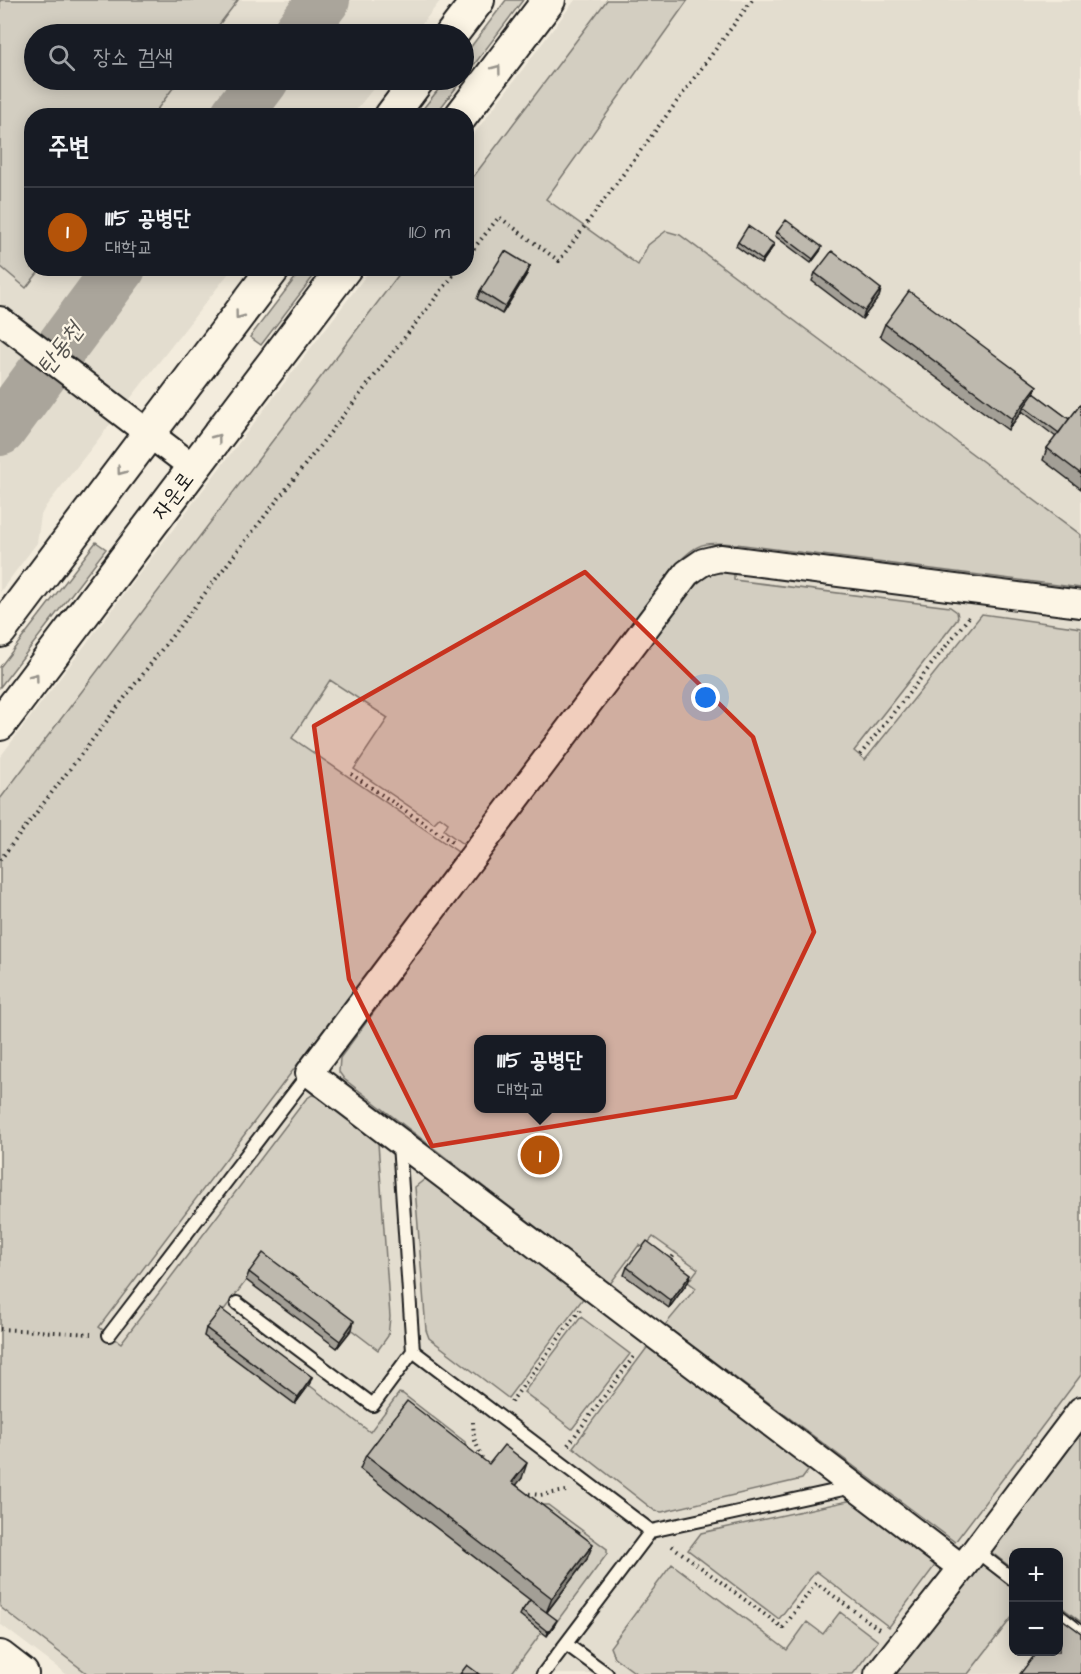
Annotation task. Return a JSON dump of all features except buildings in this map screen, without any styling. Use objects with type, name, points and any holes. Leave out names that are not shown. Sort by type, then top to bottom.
[{"type":"street","points":[[460,24],[478,0]]},
{"type":"street","points":[[467,108],[549,0]]},
{"type":"street","points":[[397,108],[410,90]]},
{"type":"street","points":[[0,631],[268,276]]},
{"type":"street","name":"자운로","points":[[0,724],[339,276]]},
{"type":"street","points":[[0,320],[194,468]]},
{"type":"street","points":[[968,1559],[855,1486],[309,1073],[687,573],[703,562],[720,558],[1081,604]]},
{"type":"street","points":[[878,1674],[1081,1410]]},
{"type":"street","points":[[0,1658],[22,1674]]},
{"type":"lane","points":[[110,1335],[309,1073]]},
{"type":"lane","points":[[237,1303],[373,1405],[413,1352],[399,1141]]},
{"type":"lane","points":[[413,1352],[651,1531]]},
{"type":"lane","points":[[543,1674],[651,1531],[855,1486]]},
{"type":"lane","points":[[968,1559],[1009,1578]]},
{"type":"lane","points":[[1063,1618],[1081,1632]]},
{"type":"lane","points":[[567,1644],[607,1674]]},
{"type":"path","points":[[474,248],[499,217],[559,261],[752,0]]},
{"type":"path","points":[[0,860],[453,276]]},
{"type":"path","points":[[860,755],[989,592]]},
{"type":"path","points":[[351,774],[473,856]]},
{"type":"path","points":[[662,1270],[676,1252]]},
{"type":"path","points":[[500,1417],[595,1289]]},
{"type":"path","points":[[0,1329],[110,1335]]},
{"type":"path","points":[[557,1460],[652,1333]]},
{"type":"path","points":[[473,1428],[474,1438],[486,1466]]},
{"type":"path","points":[[521,1492],[540,1495],[559,1493]]},
{"type":"path","points":[[651,1531],[783,1628],[816,1583],[901,1645]]},
{"type":"highlighted area","points":[[585,572],[753,737],[814,932],[735,1097],[432,1146],[349,979],[314,726]]},
{"type":"shaded area","points":[[0,0],[441,0],[422,24],[24,24],[24,90],[372,90],[358,108],[24,108],[24,276],[227,276],[46,506],[41,515],[37,543],[0,592]]},
{"type":"shaded area","points":[[0,0],[238,0],[220,24],[24,24],[24,90],[172,90],[158,108],[24,108],[24,276],[35,276],[26,288],[0,266]]},
{"type":"shaded area","points":[[506,0],[523,0],[474,65],[474,43]]},
{"type":"shaded area","points":[[575,0],[1081,0],[1081,1674],[66,1674],[0,1624],[0,757],[366,276],[474,276],[474,134]]},
{"type":"shaded area","points":[[607,0],[688,0],[546,199],[638,265],[648,245],[666,231],[680,235],[1081,535],[1081,588],[736,544],[701,545],[688,553],[674,567],[464,845],[444,830],[448,823],[440,817],[434,823],[354,769],[388,718],[330,680],[292,738],[458,852],[99,1327],[121,1343],[306,1099],[312,1095],[320,1097],[375,1138],[378,1143],[390,1317],[388,1336],[378,1350],[261,1261],[204,1336],[295,1404],[309,1385],[370,1432],[399,1393],[403,1394],[465,1442],[467,1453],[536,1505],[548,1505],[607,1549],[607,1554],[555,1624],[529,1604],[542,1632],[511,1674],[88,1674],[0,1607],[0,799],[398,276],[474,276],[474,176]]},
{"type":"shaded area","points":[[438,90],[454,90],[440,108],[424,108]]},
{"type":"shaded area","points":[[297,276],[314,276],[261,345],[250,337]]},
{"type":"shaded area","points":[[96,542],[106,549],[0,687],[0,667]]},
{"type":"shaded area","points":[[734,572],[734,580],[950,607],[957,612],[956,621],[854,751],[865,760],[982,614],[1081,628],[1081,1375],[955,1542],[665,1325],[696,1288],[688,1282],[698,1269],[653,1237],[644,1248],[639,1245],[610,1284],[344,1079],[339,1072],[340,1058],[528,803],[690,591],[711,574]]},
{"type":"shaded area","points":[[425,1179],[430,1179],[585,1296],[508,1398],[429,1338],[426,1330],[415,1187]]},
{"type":"shaded area","points":[[581,1317],[630,1354],[572,1429],[524,1392]]},
{"type":"shaded area","points":[[649,1345],[808,1467],[802,1479],[662,1512],[655,1511],[573,1447]]},
{"type":"shaded area","points":[[1081,1428],[1081,1622],[1063,1608],[1063,1548],[1009,1548],[1009,1566],[991,1552],[990,1548]]},
{"type":"shaded area","points":[[848,1501],[857,1501],[935,1561],[934,1567],[889,1627],[816,1571],[779,1619],[688,1550],[701,1533]]},
{"type":"shaded area","points":[[672,1564],[787,1650],[807,1622],[823,1634],[840,1612],[878,1641],[853,1674],[637,1674],[614,1657],[610,1647]]},
{"type":"shaded area","points":[[983,1565],[1009,1586],[1009,1621],[968,1674],[893,1674],[977,1566]]},
{"type":"waterway","name":"탄동천","points":[[306,24],[324,0]]},
{"type":"waterway","name":"탄동천","points":[[242,108],[256,90]]},
{"type":"waterway","name":"탄동천","points":[[0,430],[114,276]]},
{"type":"place","name":"1115 공병단","points":[[540,1155]]}]
